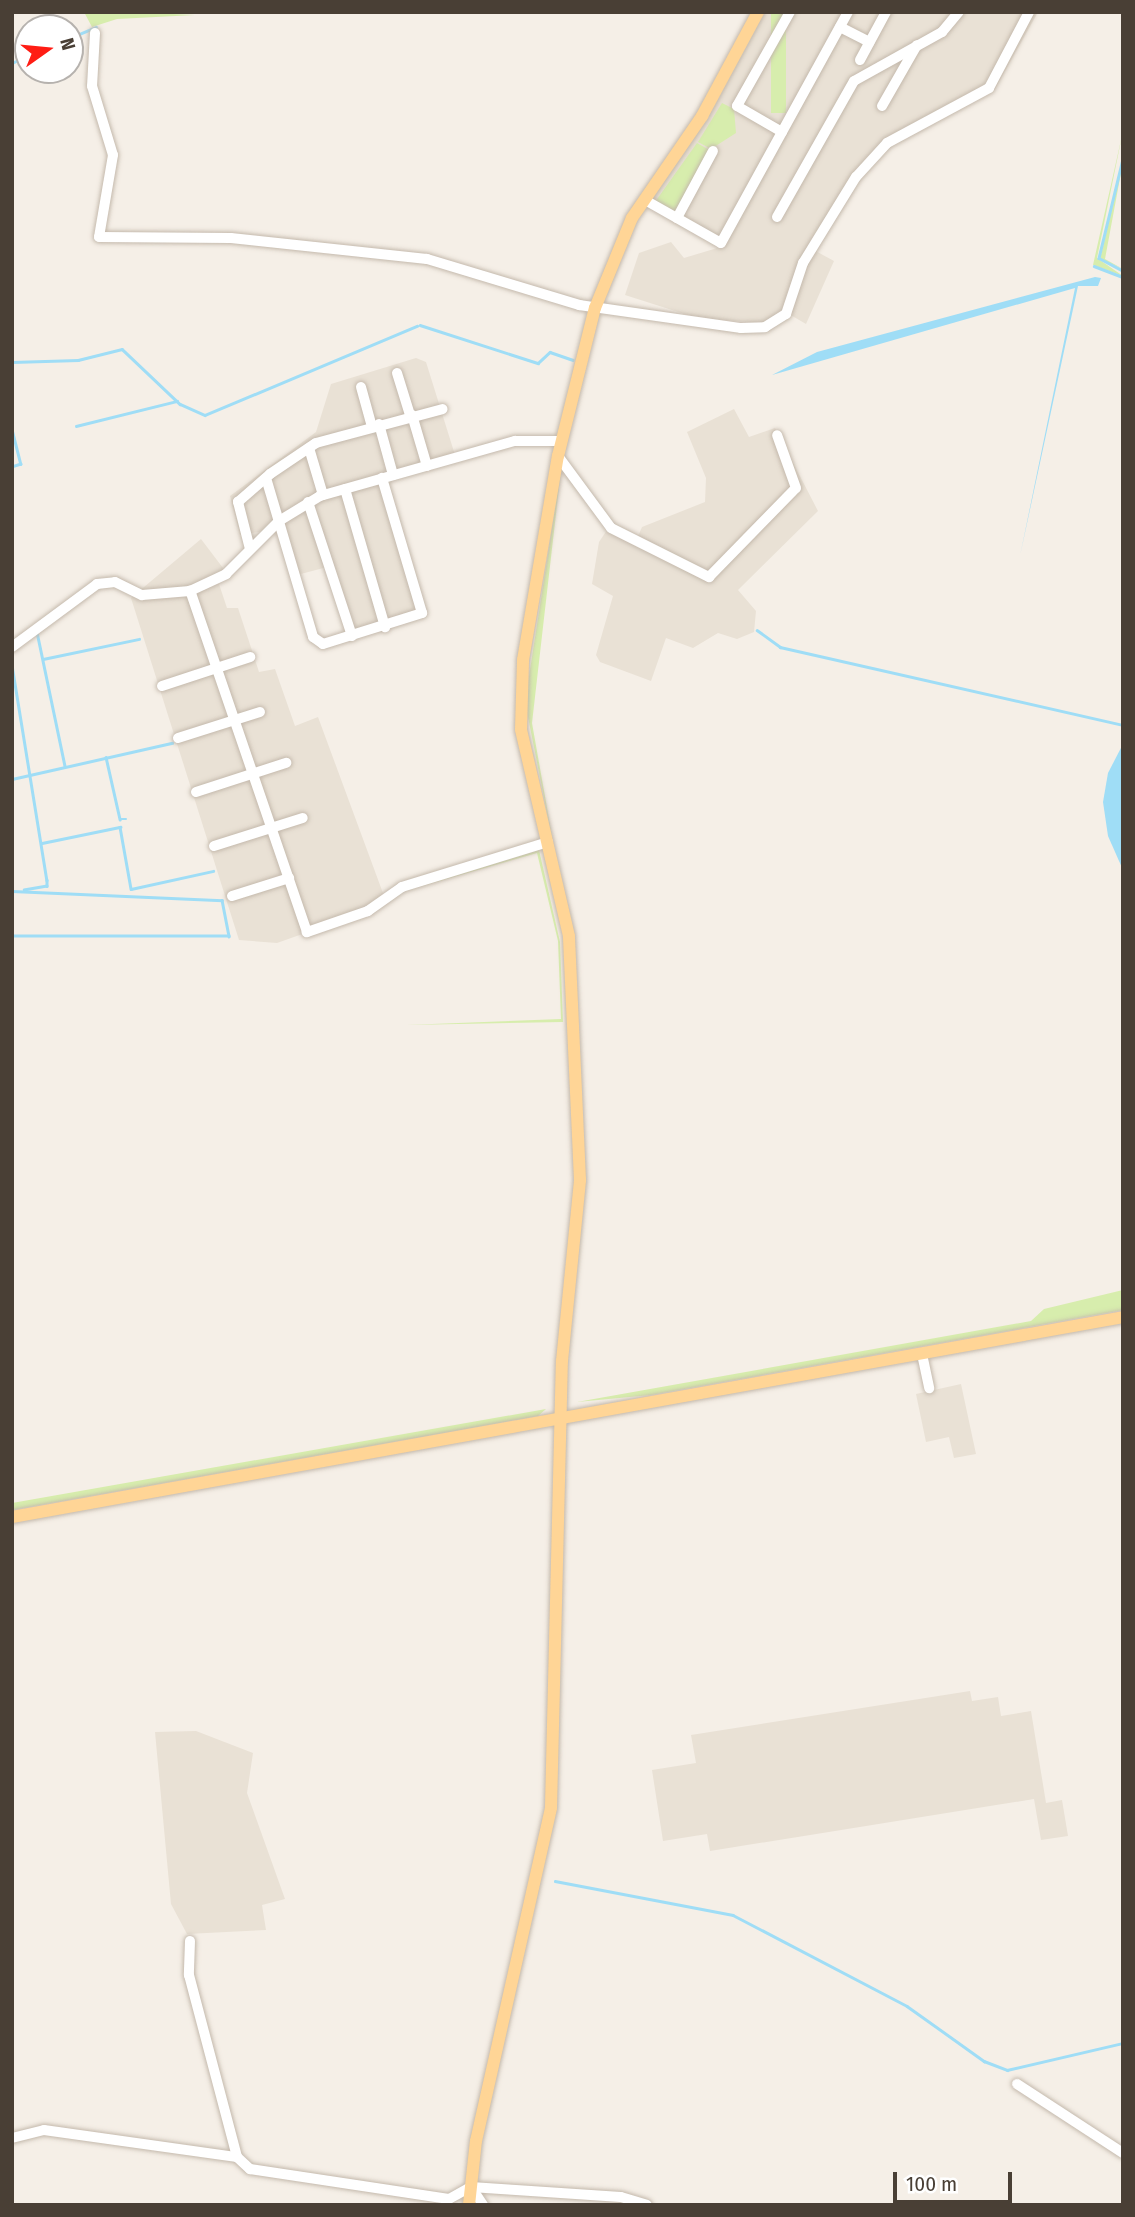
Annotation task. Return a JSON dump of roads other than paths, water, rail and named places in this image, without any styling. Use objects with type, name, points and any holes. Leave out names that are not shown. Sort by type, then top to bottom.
[{"type":"main road","points":[[469,2205],[551,1807],[562,1419],[580,1180],[569,936],[519,709],[558,456],[595,308],[645,200],[702,116],[758,12]]},
{"type":"main road","points":[[12,1517],[1123,1317]]},
{"type":"street","points":[[782,132],[737,106],[790,12]]},
{"type":"street","points":[[645,200],[721,243],[848,12]]},
{"type":"street","points":[[860,60],[886,12]]},
{"type":"street","points":[[777,217],[855,81],[953,24],[958,12]]},
{"type":"street","points":[[95,33],[92,86],[113,155],[99,237],[230,238],[427,258],[595,308],[741,328],[775,324],[798,293],[803,263],[856,177],[887,143],[989,88],[1029,12]]},
{"type":"street","points":[[840,27],[869,42]]},
{"type":"street","points":[[882,106],[917,45]]},
{"type":"street","points":[[677,218],[713,151]]},
{"type":"street","points":[[397,373],[427,466]]},
{"type":"street","points":[[266,478],[313,637],[323,644],[385,627],[422,612],[376,426],[361,387]]},
{"type":"street","points":[[250,549],[237,506],[266,478],[309,448],[411,415],[443,409]]},
{"type":"street","points":[[558,456],[611,528],[709,577],[796,488],[777,435]]},
{"type":"street","points":[[12,648],[97,584],[115,582],[142,595],[190,591],[226,573],[279,521],[323,495],[515,441],[562,442]]},
{"type":"street","points":[[309,448],[323,495]]},
{"type":"street","points":[[345,489],[385,627]]},
{"type":"street","points":[[308,502],[352,636]]},
{"type":"street","points":[[190,591],[307,932],[368,911],[402,887],[548,842]]},
{"type":"street","points":[[162,686],[250,657]]},
{"type":"street","points":[[178,738],[260,712]]},
{"type":"street","points":[[196,792],[286,763]]},
{"type":"street","points":[[214,846],[303,818]]},
{"type":"street","points":[[232,896],[289,878]]},
{"type":"street","points":[[922,1354],[929,1388]]},
{"type":"street","points":[[190,1941],[188,1975],[237,2157]]},
{"type":"street","points":[[1017,2084],[1123,2153]]},
{"type":"street","points":[[12,2138],[44,2130],[237,2157],[250,2168],[449,2199],[471,2188],[621,2197],[647,2205]]},
{"type":"street","points":[[471,2188],[483,2205]]},
{"type":"water","points":[[1095,277],[1101,278],[1098,286],[1078,286],[1020,556],[1075,288],[772,375],[817,352]]},
{"type":"water","points":[[1123,744],[1123,870],[1108,836],[1103,802],[1108,773]]},
{"type":"waterway","points":[[137,12],[265,12]]},
{"type":"waterway","points":[[84,32],[96,27]]},
{"type":"waterway","points":[[1123,159],[1099,258],[1123,271]]},
{"type":"waterway","points":[[1094,266],[1123,277]]},
{"type":"waterway","points":[[420,325],[538,363],[550,352],[573,360]]},
{"type":"waterway","points":[[12,362],[78,360],[122,349],[180,404],[205,415],[417,326]]},
{"type":"waterway","points":[[76,426],[177,401]]},
{"type":"waterway","points":[[12,429],[21,464],[12,467]]},
{"type":"waterway","points":[[757,630],[780,647],[1123,725]]},
{"type":"waterway","points":[[37,632],[65,766]]},
{"type":"waterway","points":[[43,659],[139,639]]},
{"type":"waterway","points":[[12,665],[47,880],[47,886],[24,890]]},
{"type":"waterway","points":[[12,779],[172,743]]},
{"type":"waterway","points":[[106,757],[120,819],[126,819]]},
{"type":"waterway","points":[[42,843],[120,827],[131,889],[213,871]]},
{"type":"waterway","points":[[12,891],[222,900],[229,936],[12,936]]},
{"type":"waterway","points":[[555,1881],[733,1915],[907,2006],[984,2061],[1007,2070],[1123,2043]]}]
